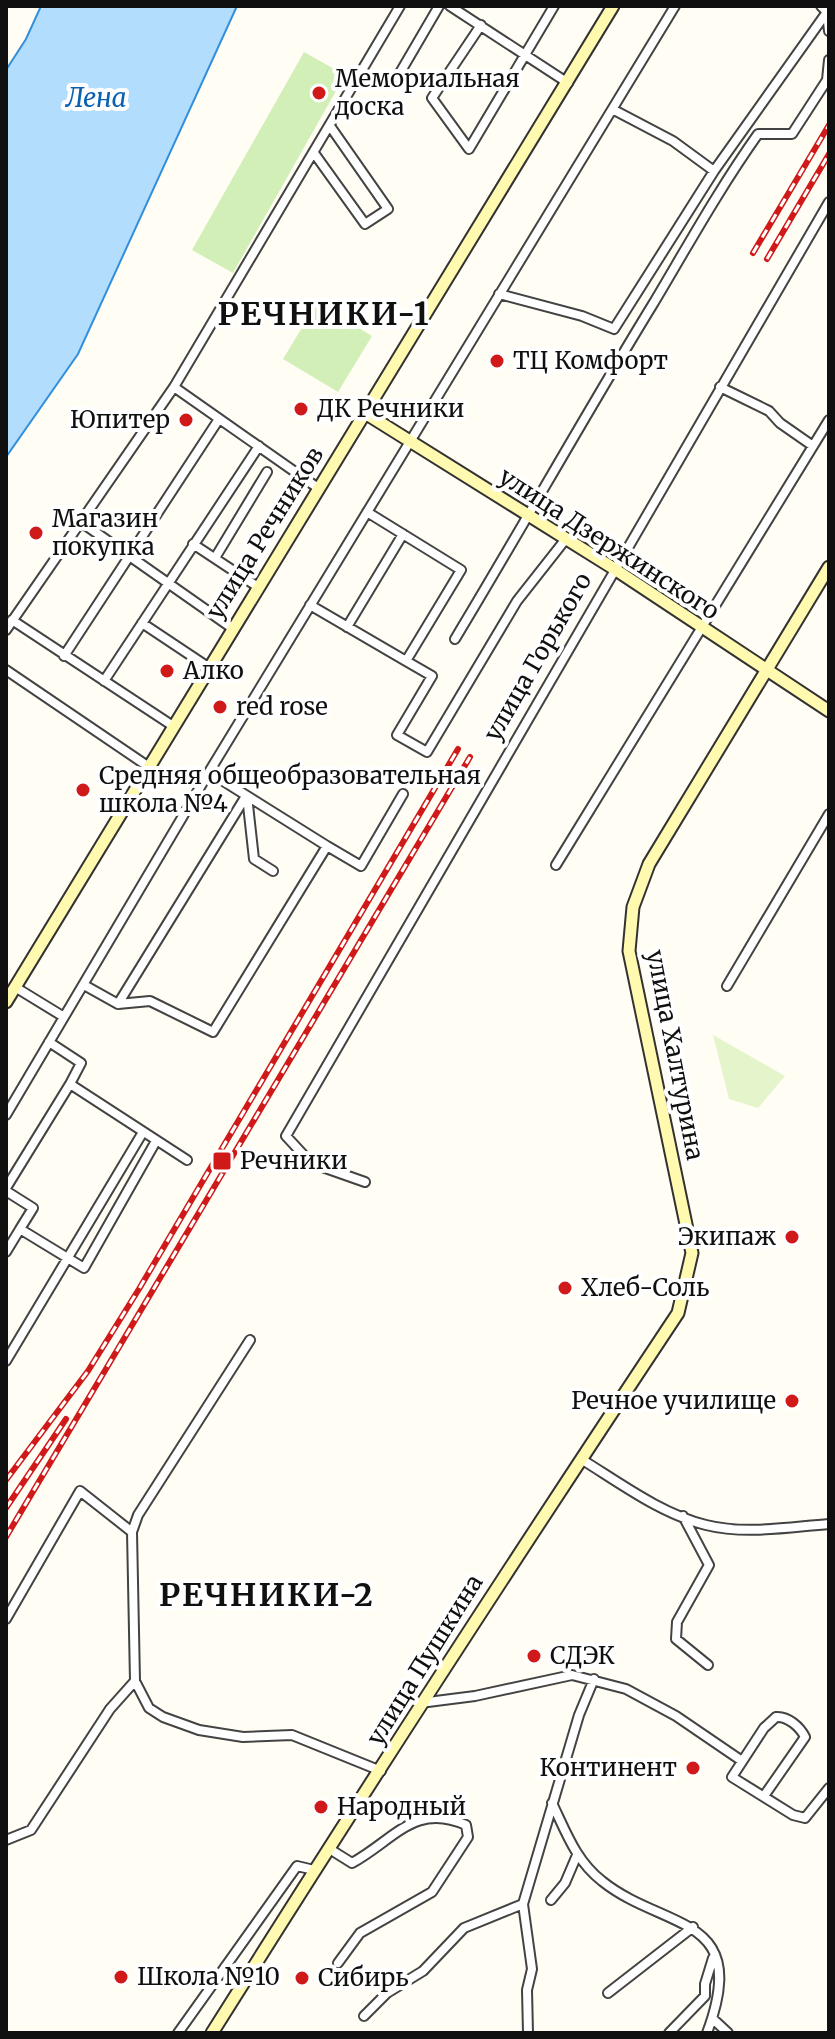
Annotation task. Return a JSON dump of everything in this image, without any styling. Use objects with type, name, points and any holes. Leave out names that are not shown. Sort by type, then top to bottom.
[{"type":"street","points":[[6,630],[174,387],[400,6]]},
{"type":"street","points":[[394,83],[439,6]]},
{"type":"street","points":[[450,6],[568,83]]},
{"type":"street","points":[[481,25],[432,98],[469,149],[554,6]]},
{"type":"street","name":"улица Речников","points":[[6,1002],[613,6]]},
{"type":"street","points":[[6,1115],[209,772],[675,6]]},
{"type":"street","points":[[499,294],[582,316],[614,329],[714,171],[826,9]]},
{"type":"street","points":[[826,9],[829,31]]},
{"type":"street","points":[[455,639],[528,518],[583,415],[728,176],[758,134],[792,134],[827,80],[829,60]]},
{"type":"street","points":[[614,110],[673,141],[714,171]]},
{"type":"street","points":[[314,153],[365,224],[388,209],[330,126]]},
{"type":"street","name":"улица Горького","points":[[365,1182],[311,1163],[286,1136],[613,568],[829,202]]},
{"type":"street","points":[[174,387],[318,488]]},
{"type":"street","points":[[720,387],[769,411],[780,423],[813,446]]},
{"type":"street","name":"улица Дзержинского","points":[[365,413],[528,518],[613,568],[829,711]]},
{"type":"street","points":[[64,656],[219,419]]},
{"type":"street","points":[[556,865],[829,420]]},
{"type":"street","points":[[819,436],[829,443]]},
{"type":"street","points":[[104,681],[259,446]]},
{"type":"street","points":[[215,558],[267,472]]},
{"type":"street","points":[[367,512],[461,570],[406,661]]},
{"type":"street","points":[[81,522],[232,628]]},
{"type":"street","points":[[347,627],[403,534]]},
{"type":"street","points":[[310,605],[432,676],[397,735],[427,752],[517,601],[565,540]]},
{"type":"street","points":[[193,544],[258,587]]},
{"type":"street","name":"улица Халтурина","points":[[678,1313],[692,1253],[629,951],[633,907],[649,864],[829,567]]},
{"type":"street","points":[[12,620],[173,726]]},
{"type":"street","points":[[142,623],[208,667]]},
{"type":"street","points":[[6,670],[149,767]]},
{"type":"street","points":[[209,772],[361,866],[403,794]]},
{"type":"street","points":[[246,796],[254,859],[273,871]]},
{"type":"street","points":[[118,1004],[246,796]]},
{"type":"street","points":[[727,986],[829,814]]},
{"type":"street","points":[[84,985],[118,1004],[150,1001],[213,1032],[327,846]]},
{"type":"street","points":[[15,987],[64,1017]]},
{"type":"street","points":[[6,1252],[33,1208],[6,1190],[81,1063],[49,1042]]},
{"type":"street","points":[[70,1084],[187,1160]]},
{"type":"street","points":[[6,1361],[143,1132]]},
{"type":"street","points":[[20,1229],[84,1268],[156,1141]]},
{"type":"street","name":"улица Пушкина","points":[[212,2033],[328,1848],[381,1771],[420,1703],[678,1313]]},
{"type":"street","points":[[250,1340],[138,1515],[132,1532],[135,1681],[149,1708],[163,1717],[199,1730],[243,1737],[292,1735],[381,1771]]},
{"type":"street","points":[[581,1459],[650,1502],[706,1525],[757,1530],[829,1524]]},
{"type":"street","points":[[6,1619],[80,1491],[132,1532]]},
{"type":"street","points":[[682,1515],[709,1565],[677,1622],[676,1639],[708,1665]]},
{"type":"street","points":[[420,1703],[475,1696],[572,1675],[626,1689],[676,1716],[742,1761]]},
{"type":"street","points":[[528,2033],[527,1990],[532,1969],[523,1904],[579,1715],[594,1679]]},
{"type":"street","points":[[6,1840],[31,1830],[110,1709],[135,1681]]},
{"type":"street","points":[[764,1796],[805,1737],[800,1728],[784,1717],[776,1717],[764,1728],[732,1777],[764,1796],[805,1818],[829,1788]]},
{"type":"street","points":[[552,1803],[577,1855],[602,1882],[693,1927],[713,1955],[721,1982],[707,2033]]},
{"type":"street","points":[[328,1848],[352,1863],[426,1816],[446,1816],[466,1825],[468,1837],[432,1892],[360,1933],[338,1963]]},
{"type":"street","points":[[551,1900],[565,1883],[577,1855]]},
{"type":"street","points":[[178,2033],[297,1866],[314,1870]]},
{"type":"street","points":[[364,2016],[387,1993],[423,1971],[464,1928],[523,1904]]},
{"type":"street","points":[[608,1993],[693,1927]]},
{"type":"street","points":[[669,2033],[705,1996],[713,1955]]},
{"type":"street","points":[[713,2019],[728,2033]]},
{"type":"green space","points":[[304,52],[345,75],[233,273],[192,250]]},
{"type":"green space","points":[[317,303],[372,336],[338,392],[283,359]]},
{"type":"green space","points":[[713,1035],[785,1076],[758,1108],[729,1099]]},
{"type":"water","name":"Лена","points":[[41,6],[237,6],[78,354],[6,457],[6,70],[26,39]]},
{"type":"railway","points":[[753,253],[829,125]]},
{"type":"railway","points":[[767,259],[829,154]]},
{"type":"railway","points":[[6,1480],[88,1371],[139,1289],[458,749]]},
{"type":"railway","points":[[6,1537],[470,757]]},
{"type":"railway","points":[[6,1508],[66,1419]]},
{"type":"place","name":"Мемориальная доска","points":[[319,93]]},
{"type":"place","name":"ТЦ Комфорт","points":[[497,361]]},
{"type":"place","name":"ДК Речники","points":[[301,409]]},
{"type":"place","name":"Юпитер","points":[[186,420]]},
{"type":"place","name":"Магазин покупка","points":[[36,533]]},
{"type":"place","name":"Алко","points":[[167,671]]},
{"type":"place","name":"red rose","points":[[220,707]]},
{"type":"place","name":"Средняя общеобразовательная школа №4","points":[[83,790]]},
{"type":"place","name":"Речники","points":[[222,1161]]},
{"type":"place","name":"Экипаж","points":[[792,1237]]},
{"type":"place","name":"Хлеб-Соль","points":[[565,1288]]},
{"type":"place","name":"Речное училище","points":[[792,1401]]},
{"type":"place","name":"СДЭК","points":[[534,1656]]},
{"type":"place","name":"Континент","points":[[693,1768]]},
{"type":"place","name":"Народный","points":[[321,1807]]},
{"type":"place","name":"Школа №10","points":[[121,1977]]},
{"type":"place","name":"Сибирь","points":[[302,1978]]},
{"type":"district","name":"РЕЧНИКИ-1","points":[[324,314]]},
{"type":"district","name":"РЕЧНИКИ-2","points":[[267,1595]]}]
